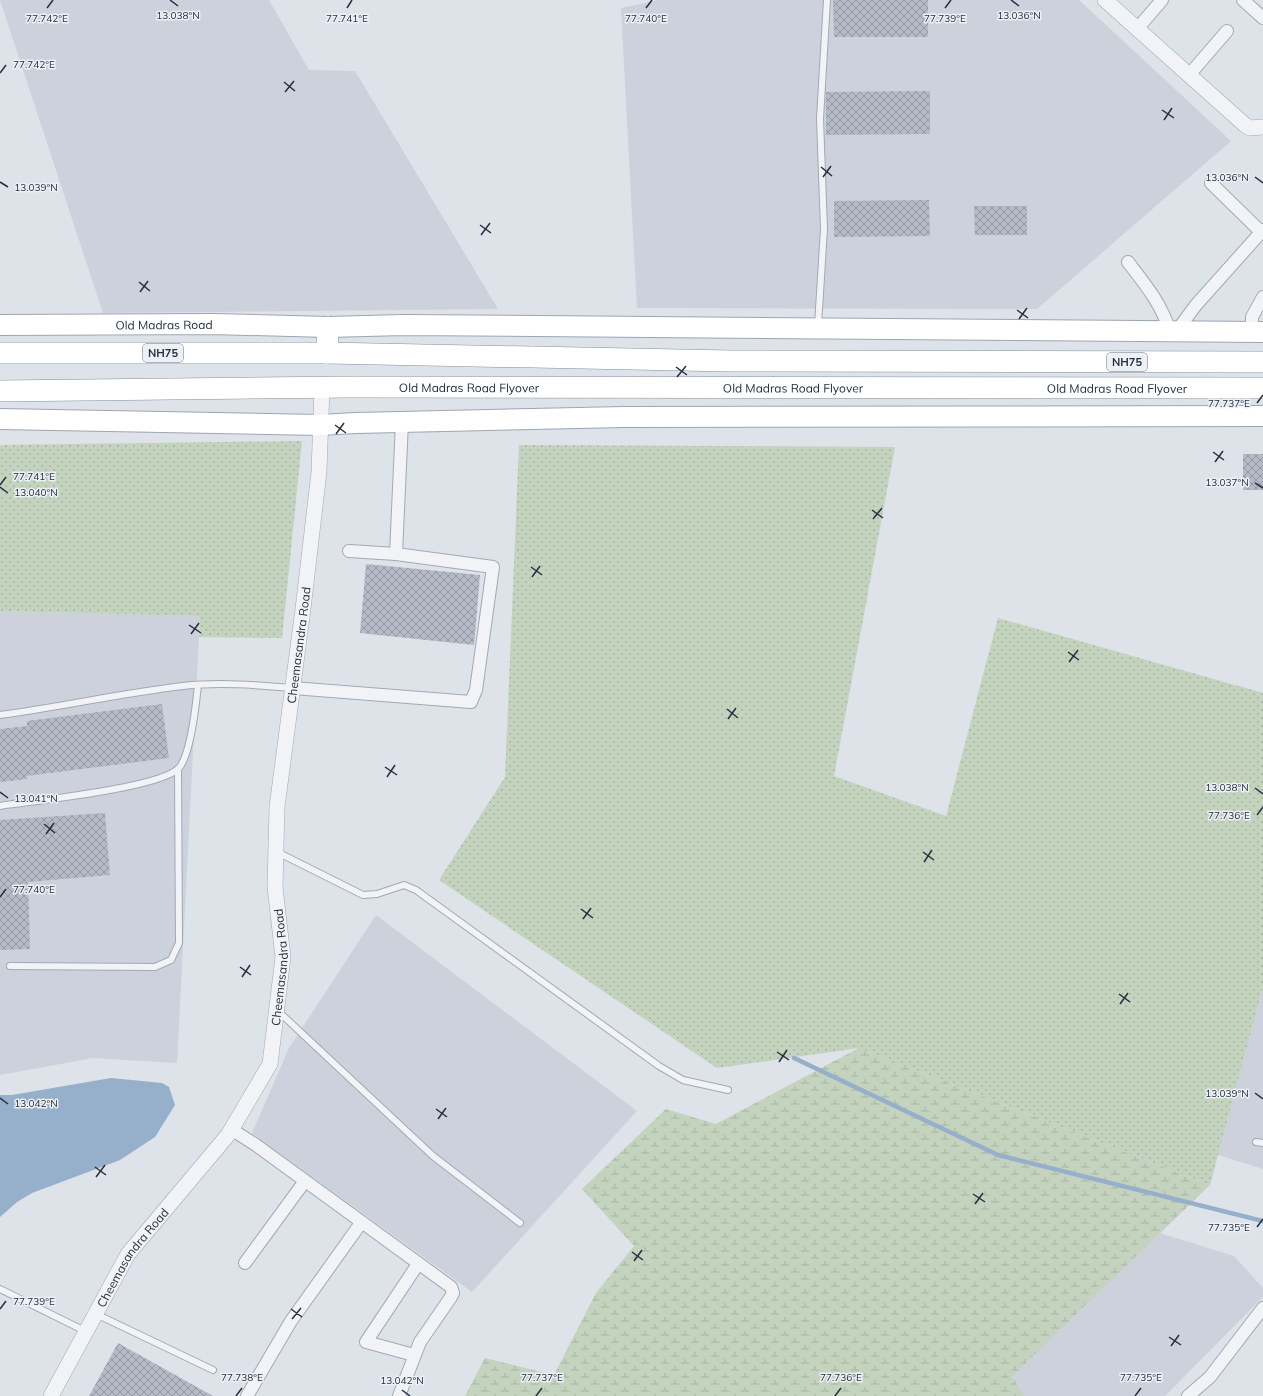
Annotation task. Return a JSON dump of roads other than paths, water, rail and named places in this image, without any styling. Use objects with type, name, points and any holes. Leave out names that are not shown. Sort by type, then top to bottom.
[{"type":"highway","points":[[327,353],[328,328]]},
{"type":"highway","name":"NH75","points":[[0,353],[327,353],[730,361],[1263,362]]},
{"type":"highway","name":"NH75","points":[[0,391],[322,388]]},
{"type":"highway","name":"Old Madras Road Flyover","points":[[322,388],[1263,388]]},
{"type":"main road","name":"Old Madras Road","points":[[0,325],[213,324],[328,328],[411,325],[1258,332]]},
{"type":"main road","points":[[0,419],[320,425],[624,417],[1263,416]]},
{"type":"street","points":[[1105,0],[1245,125],[1250,128],[1263,127]]},
{"type":"street","points":[[1137,29],[1162,0]]},
{"type":"street","points":[[1249,2],[1263,18]]},
{"type":"street","points":[[1189,75],[1227,31]]},
{"type":"street","points":[[1128,262],[1154,295],[1173,332],[1262,231],[1211,183]]},
{"type":"street","points":[[1258,332],[1252,318],[1263,297]]},
{"type":"street","name":"Cheemasandra Road","points":[[51,1396],[128,1254],[231,1129],[270,1064],[283,957],[275,887],[277,806],[319,472],[322,388]]},
{"type":"street","points":[[396,554],[402,422]]},
{"type":"street","points":[[293,688],[471,702],[476,690],[493,567],[396,554],[349,550]]},
{"type":"street","points":[[231,1129],[256,1145],[451,1287],[453,1293],[420,1342],[399,1396]]},
{"type":"street","points":[[245,1263],[305,1181]]},
{"type":"street","points":[[247,1396],[291,1321],[362,1223]]},
{"type":"street","points":[[414,1355],[366,1342],[418,1264]]},
{"type":"street","points":[[1188,1396],[1210,1377],[1263,1308]]},
{"type":"lane","points":[[818,329],[824,229],[820,119],[827,0]]},
{"type":"lane","points":[[10,966],[155,967],[171,960],[179,943],[178,769],[185,756],[189,740],[195,712],[198,685]]},
{"type":"lane","points":[[0,715],[54,708],[184,686],[252,685],[293,688]]},
{"type":"lane","points":[[0,806],[124,787],[152,780],[178,769]]},
{"type":"lane","points":[[276,852],[363,894],[377,894],[404,885],[416,890],[659,1066],[683,1080],[728,1090]]},
{"type":"lane","points":[[276,1010],[433,1156],[520,1223]]},
{"type":"lane","points":[[1256,1142],[1263,1143]]},
{"type":"lane","points":[[0,1289],[87,1332]]},
{"type":"lane","points":[[96,1314],[213,1370]]},
{"type":"water","points":[[111,1078],[162,1083],[169,1087],[175,1105],[155,1137],[120,1160],[32,1193],[17,1202],[0,1217],[0,1095],[12,1095]]},
{"type":"waterway","points":[[794,1058],[998,1155],[1263,1221]]}]
